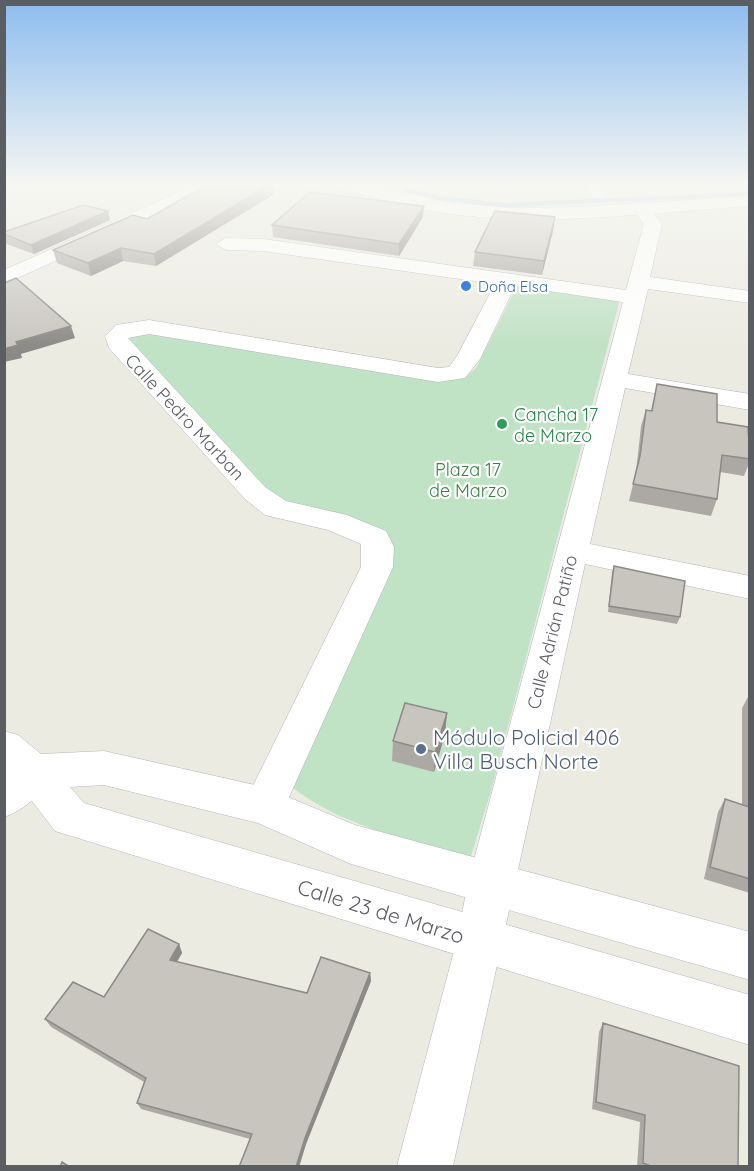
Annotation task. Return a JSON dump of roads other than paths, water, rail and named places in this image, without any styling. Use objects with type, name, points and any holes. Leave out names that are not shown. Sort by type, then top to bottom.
[{"type":"street","points":[[4,278],[90,239]]},
{"type":"street","name":"Calle Adrián Patiño","points":[[425,1167],[481,940],[491,882],[649,239]]},
{"type":"street","points":[[226,244],[263,245],[508,279],[750,297]]},
{"type":"street","points":[[4,254],[34,264]]},
{"type":"street","name":"Calle Pedro Marban","points":[[264,806],[377,567],[378,548],[375,538],[361,530],[336,522],[276,508],[255,493],[117,343],[116,336],[124,330],[149,327],[438,375],[456,373],[468,359],[508,279]]},
{"type":"street","points":[[614,379],[750,402]]},
{"type":"street","points":[[572,550],[750,588]]},
{"type":"street","name":"Calle 23 de Marzo","points":[[14,773],[104,768],[264,806],[351,844],[750,956]]},
{"type":"street","name":"Calle 23 de Marzo","points":[[14,773],[70,818],[750,1020]]},
{"type":"place","name":"Doña Elsa","points":[[466,286]]},
{"type":"place","name":"Cancha 17 de Marzo","points":[[502,424]]},
{"type":"place","name":"Módulo Policial 406 Villa Busch Norte","points":[[421,749]]},
{"type":"park label","name":"Plaza 17 de Marzo","points":[[468,479]]}]
